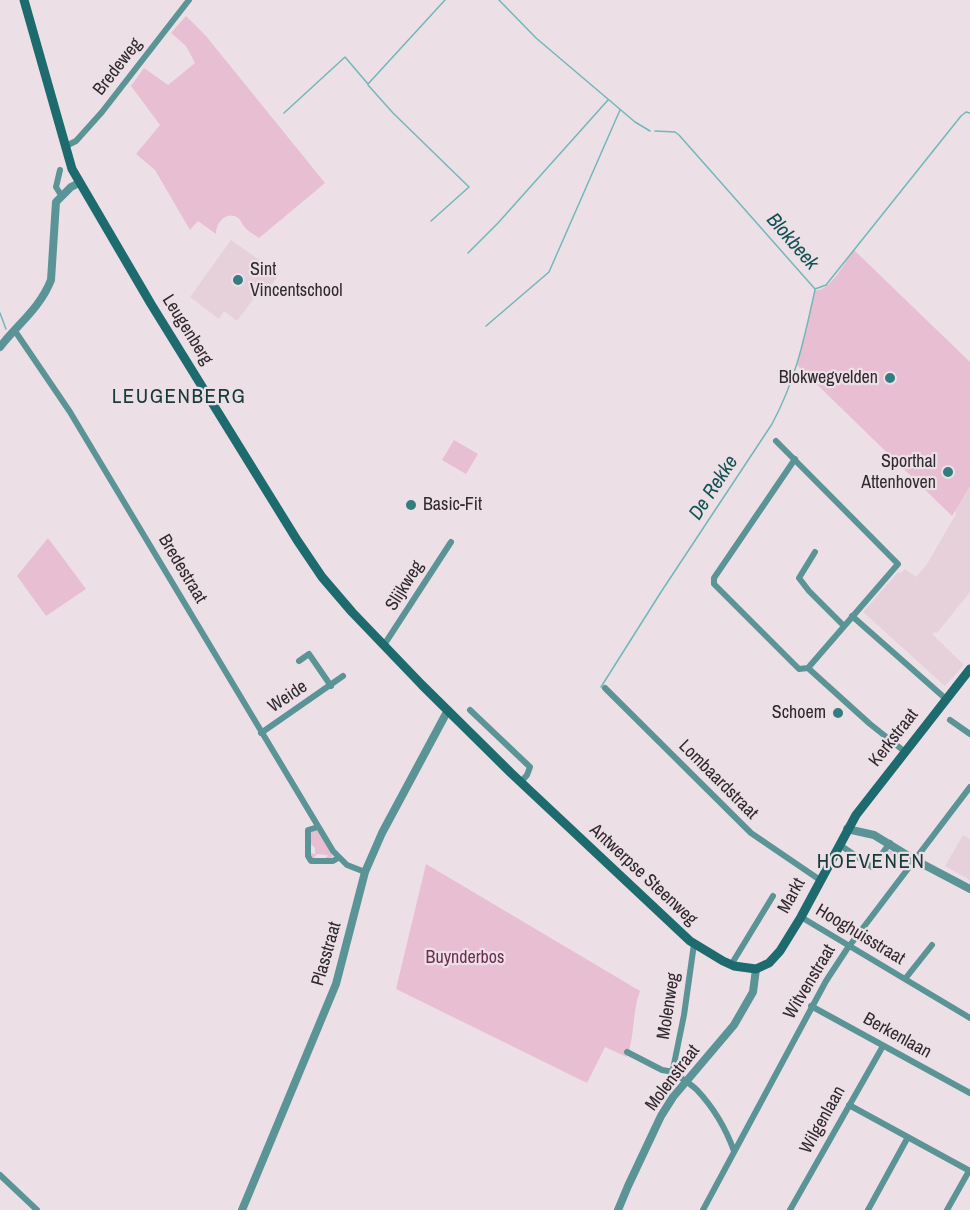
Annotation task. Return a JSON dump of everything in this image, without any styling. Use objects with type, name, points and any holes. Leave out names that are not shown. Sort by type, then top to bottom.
[{"type":"main road","name":"Leugenberg","points":[[24,0],[72,169],[79,183],[297,540],[328,583],[384,645],[448,710]]},
{"type":"main road","name":"Kerkstraat","points":[[847,830],[904,751],[970,669]]},
{"type":"main road","name":"Antwerpse Steenweg","points":[[448,710],[655,910],[694,944],[731,965],[756,969]]},
{"type":"main road","name":"Markt","points":[[756,969],[765,967],[774,958],[801,917],[847,830]]},
{"type":"street","name":"Bredeweg","points":[[66,146],[76,141],[102,112],[189,0]]},
{"type":"street","points":[[60,170],[57,187],[61,195]]},
{"type":"street","points":[[0,347],[39,304],[51,280],[56,202],[61,195],[79,183]]},
{"type":"street","name":"Bredestraat","points":[[15,331],[70,412],[338,858]]},
{"type":"street","points":[[776,441],[795,459],[898,564],[808,668],[799,669],[714,582],[795,459]]},
{"type":"street","name":"Slijkweg","points":[[384,645],[451,542]]},
{"type":"street","points":[[815,552],[799,578],[844,626]]},
{"type":"street","points":[[852,616],[946,699]]},
{"type":"street","name":"Weide","points":[[299,661],[309,654],[331,686]]},
{"type":"street","points":[[808,668],[870,724],[904,751]]},
{"type":"street","name":"Weide","points":[[261,733],[343,676]]},
{"type":"street","name":"Lombaardstraat","points":[[605,688],[751,833],[820,880]]},
{"type":"street","name":"Plasstraat","points":[[242,1210],[336,984],[365,872],[382,833],[448,710]]},
{"type":"street","points":[[470,710],[530,767],[521,782]]},
{"type":"street","points":[[950,720],[970,734]]},
{"type":"street","name":"Witvenstraat","points":[[703,1210],[811,1006],[850,946],[970,787]]},
{"type":"street","points":[[318,826],[308,830],[308,856],[311,861],[333,861],[338,858],[357,870],[365,872]]},
{"type":"street","points":[[847,830],[874,835],[915,860],[970,888]]},
{"type":"street","points":[[840,845],[872,867],[890,843]]},
{"type":"street","points":[[731,965],[772,896]]},
{"type":"street","name":"Hooghuisstraat","points":[[801,917],[970,1018]]},
{"type":"street","name":"Molenweg","points":[[674,1072],[694,944]]},
{"type":"street","name":"Hooghuisstraat","points":[[905,979],[932,945]]},
{"type":"street","name":"Molenstraat","points":[[618,1210],[661,1116],[686,1081],[734,1025],[753,992],[756,969]]},
{"type":"street","name":"Berkenlaan","points":[[811,1006],[970,1092]]},
{"type":"street","name":"Wilgenlaan","points":[[790,1210],[883,1046]]},
{"type":"street","name":"Molenweg","points":[[627,1052],[662,1070],[674,1072],[698,1091],[721,1122],[734,1151]]},
{"type":"street","points":[[849,1105],[970,1171],[947,1210]]},
{"type":"street","points":[[868,1210],[908,1137]]},
{"type":"street","points":[[0,1175],[37,1210]]},
{"type":"shaded area","name":"Sint Vincentschool","points":[[231,240],[279,274],[269,289],[263,286],[237,321],[224,311],[219,319],[190,297]]},
{"type":"shaded area","points":[[970,486],[970,592],[937,633],[932,634],[964,665],[945,686],[863,612],[898,572],[901,573],[905,569],[916,577],[927,564],[956,514],[955,509]]},
{"type":"shaded area","points":[[963,835],[970,839],[970,880],[945,866]]},
{"type":"green space","points":[[186,16],[206,36],[325,183],[259,238],[234,216],[222,219],[216,234],[198,221],[190,230],[155,170],[136,154],[160,125],[131,86],[144,68],[168,85],[195,63],[186,46],[171,33]]},
{"type":"green space","name":"Blokwegvelden","points":[[854,250],[970,362],[970,486],[952,516],[797,365],[815,291],[832,281]]},
{"type":"green space","points":[[454,440],[478,454],[466,474],[442,460]]},
{"type":"green space","points":[[48,538],[86,589],[46,616],[17,576]]},
{"type":"green space","points":[[312,830],[317,830],[333,856],[331,858],[317,854],[313,859],[311,853],[315,854],[315,848],[310,843]]},
{"type":"green space","points":[[889,850],[908,860],[902,867],[885,855]]},
{"type":"green space","name":"Buynderbos","points":[[426,864],[640,991],[627,1057],[605,1047],[587,1083],[396,989]]},
{"type":"waterway","points":[[284,113],[345,57],[368,84],[445,0]]},
{"type":"waterway","name":"Blokbeek","points":[[499,0],[536,38],[635,122],[650,131]]},
{"type":"waterway","points":[[368,85],[393,113],[469,187],[431,221]]},
{"type":"waterway","points":[[468,253],[498,223],[608,100]]},
{"type":"waterway","points":[[486,326],[549,272],[620,110]]},
{"type":"waterway","name":"Blokbeek","points":[[655,131],[675,132],[679,135],[815,289],[826,285],[961,116],[966,112],[970,113]]},
{"type":"waterway","name":"De Rekke","points":[[601,687],[772,424],[793,375],[815,290]]},
{"type":"waterway","points":[[0,313],[6,329]]},
{"type":"place","name":"Sint Vincentschool","points":[[238,280]]},
{"type":"place","name":"Blokwegvelden","points":[[890,378]]},
{"type":"place","name":"Sporthal Attenhoven","points":[[948,472]]},
{"type":"place","name":"Basic-Fit","points":[[411,505]]},
{"type":"place","name":"Schoem","points":[[838,713]]},
{"type":"district","name":"LEUGENBERG","points":[[179,397]]},
{"type":"district","name":"HOEVENEN","points":[[871,862]]}]
